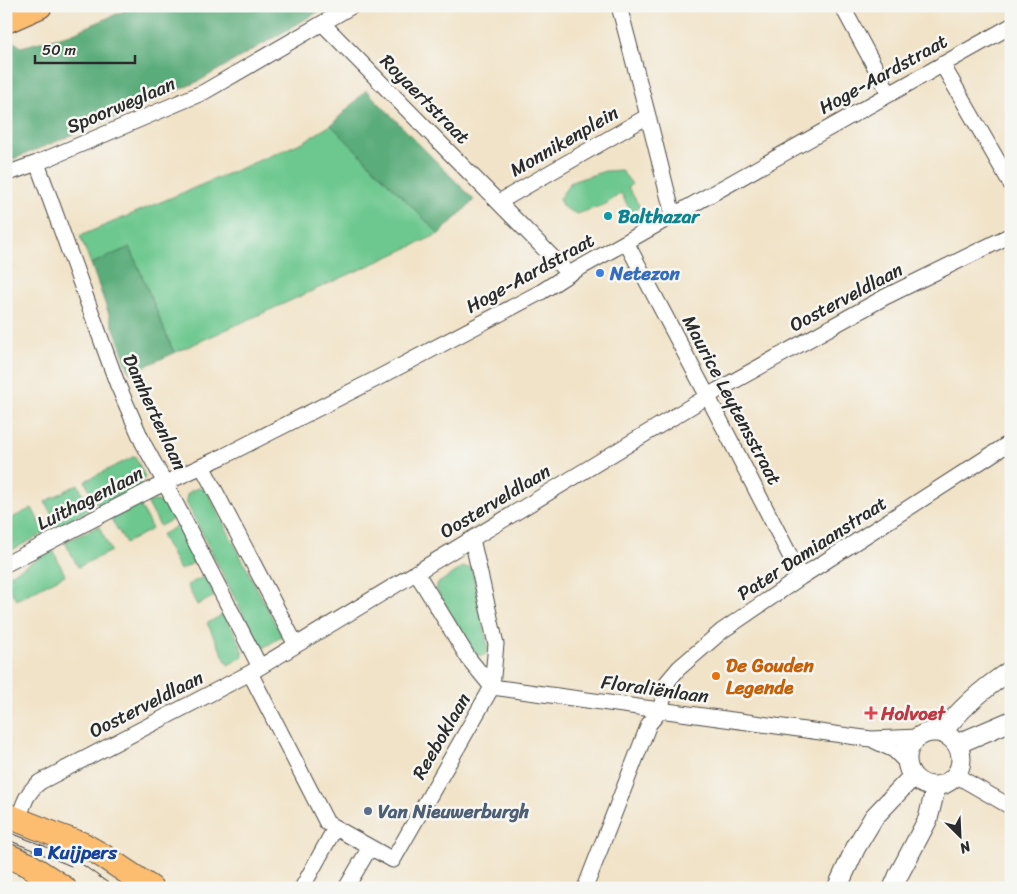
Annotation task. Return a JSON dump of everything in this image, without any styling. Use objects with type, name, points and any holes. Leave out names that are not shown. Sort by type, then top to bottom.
[{"type":"main road","points":[[6,21],[40,6]]},
{"type":"main road","points":[[12,817],[62,838],[82,844],[104,856],[151,888]]},
{"type":"main road","points":[[6,855],[29,864],[64,888]]},
{"type":"street","name":"Spoorweglaan","points":[[6,174],[37,163],[204,92],[352,6]]},
{"type":"street","points":[[619,6],[648,116]]},
{"type":"street","points":[[842,6],[889,93]]},
{"type":"street","name":"Royaertstraat","points":[[323,24],[499,202]]},
{"type":"street","name":"Hoge-Aardstraat","points":[[165,482],[202,466],[374,380],[541,292],[889,93],[1011,26]]},
{"type":"street","points":[[942,64],[1011,184]]},
{"type":"street","name":"Monnikenplein","points":[[570,274],[499,202],[648,116],[673,216]]},
{"type":"street","name":"Damhertenlaan","points":[[37,163],[116,383],[327,823],[370,847]]},
{"type":"street","name":"Oosterveldlaan","points":[[12,817],[28,794],[40,782],[255,670],[708,396],[885,297],[1011,235]]},
{"type":"street","name":"Maurice Leytensstraat","points":[[626,242],[801,577]]},
{"type":"street","name":"Pater Damiaanstraat","points":[[586,888],[649,724],[660,711],[668,681],[679,668],[722,632],[801,577],[1011,442]]},
{"type":"street","name":"Damhertenlaan","points":[[202,466],[296,646]]},
{"type":"street","name":"Luithagenlaan","points":[[6,564],[165,482]]},
{"type":"street","points":[[472,539],[496,644],[492,687]]},
{"type":"street","points":[[416,572],[469,659],[492,687]]},
{"type":"street","points":[[942,733],[958,712],[975,696],[1011,670]]},
{"type":"street","name":"Floraliënlaan","points":[[492,687],[871,739],[919,737]]},
{"type":"street","name":"Reeboklaan","points":[[370,847],[393,860],[492,687]]},
{"type":"street","points":[[957,744],[1011,721]]},
{"type":"street","points":[[932,732],[942,733],[950,737],[957,744],[961,764],[956,776],[943,785],[927,785],[919,782],[910,769],[907,755],[909,748],[923,734],[932,732]]},
{"type":"street","name":"Floraliënlaan","points":[[871,739],[894,750],[910,769]]},
{"type":"street","points":[[837,888],[856,847],[874,817],[910,769]]},
{"type":"street","points":[[956,776],[1011,807]]},
{"type":"street","points":[[893,888],[928,819],[936,786]]},
{"type":"street","points":[[302,888],[335,828]]},
{"type":"street","points":[[346,888],[370,847]]},
{"type":"green space","points":[[135,6],[328,6],[199,81],[6,162],[6,39],[9,38],[21,47],[71,34]]},
{"type":"green space","points":[[366,90],[474,200],[439,234],[331,125]]},
{"type":"green space","points":[[331,125],[439,234],[174,353],[130,247],[91,264],[80,236],[303,142]]},
{"type":"green space","points":[[621,170],[632,184],[628,187],[640,207],[631,212],[621,193],[606,204],[577,214],[563,207],[559,199],[571,182],[605,171]]},
{"type":"green space","points":[[130,247],[174,353],[130,373],[91,264]]},
{"type":"green space","points":[[135,456],[145,477],[140,485],[98,506],[85,481]]},
{"type":"green space","points":[[78,484],[90,509],[58,527],[45,502]]},
{"type":"green space","points":[[199,488],[208,493],[281,635],[281,637],[263,648],[258,644],[187,504],[186,498],[188,493]]},
{"type":"green space","points":[[155,501],[165,504],[175,518],[160,526],[147,502]]},
{"type":"green space","points":[[140,505],[152,529],[126,543],[111,519]]},
{"type":"green space","points":[[32,508],[45,533],[6,553],[6,521]]},
{"type":"green space","points":[[179,525],[197,561],[180,570],[161,535]]},
{"type":"green space","points":[[99,526],[111,551],[78,567],[65,542]]},
{"type":"green space","points":[[53,550],[65,575],[16,600],[6,583],[6,577]]},
{"type":"green space","points":[[463,567],[470,568],[472,571],[488,646],[487,652],[482,656],[476,655],[437,591],[437,584]]},
{"type":"green space","points":[[205,576],[215,596],[197,605],[187,585]]},
{"type":"green space","points":[[224,614],[239,641],[243,657],[228,665],[207,623]]},
{"type":"tram line","points":[[6,831],[62,853],[83,865],[115,888]]},
{"type":"tram line","points":[[6,839],[71,866]]},
{"type":"place","name":"Balthazar","points":[[608,216]]},
{"type":"place","name":"Netezon","points":[[600,273]]},
{"type":"place","name":"De Gouden Legende","points":[[716,676]]},
{"type":"place","name":"Holvoet","points":[[871,713]]},
{"type":"place","name":"Van Nieuwerburgh","points":[[368,811]]},
{"type":"place","name":"Kuijpers","points":[[38,852]]}]
